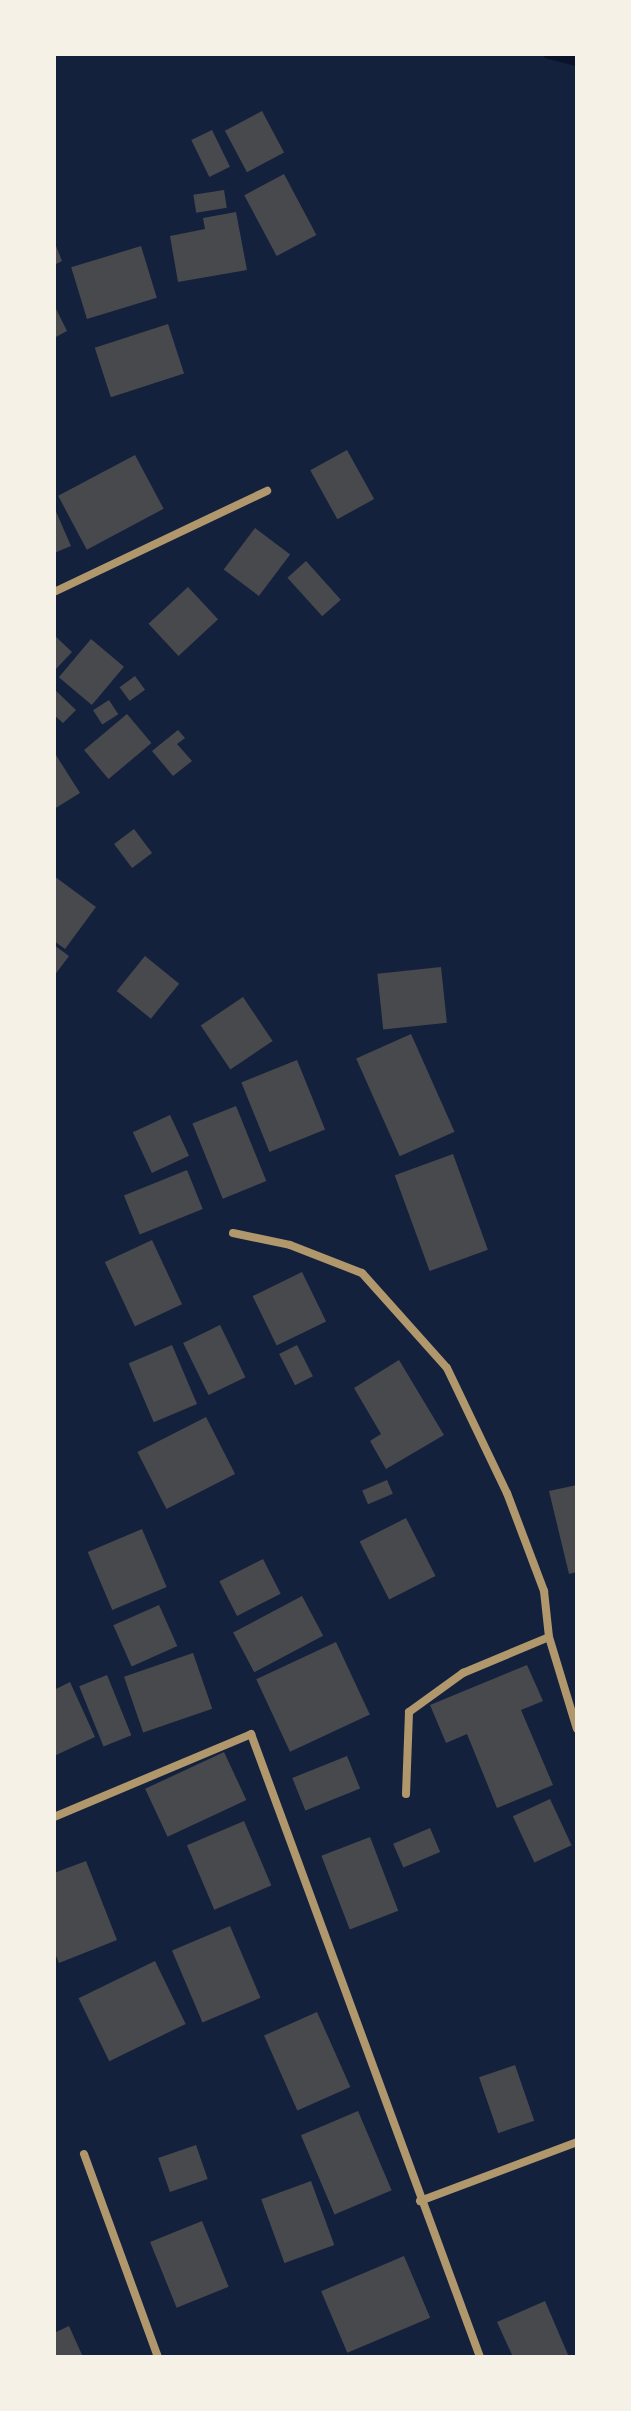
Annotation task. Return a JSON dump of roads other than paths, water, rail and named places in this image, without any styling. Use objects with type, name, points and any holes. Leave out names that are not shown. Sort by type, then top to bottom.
[{"type":"street","points":[[54,592],[267,491]]},
{"type":"street","points":[[233,1233],[290,1245],[362,1273],[447,1368],[507,1493],[544,1591],[549,1637],[577,1729]]},
{"type":"street","points":[[406,1794],[409,1712],[463,1673],[549,1637]]},
{"type":"street","points":[[54,1817],[251,1734],[420,2201],[480,2357]]},
{"type":"street","points":[[420,2201],[577,2142]]},
{"type":"street","points":[[84,2154],[158,2357]]},
{"type":"waterway","points":[[548,54],[577,61]]}]
